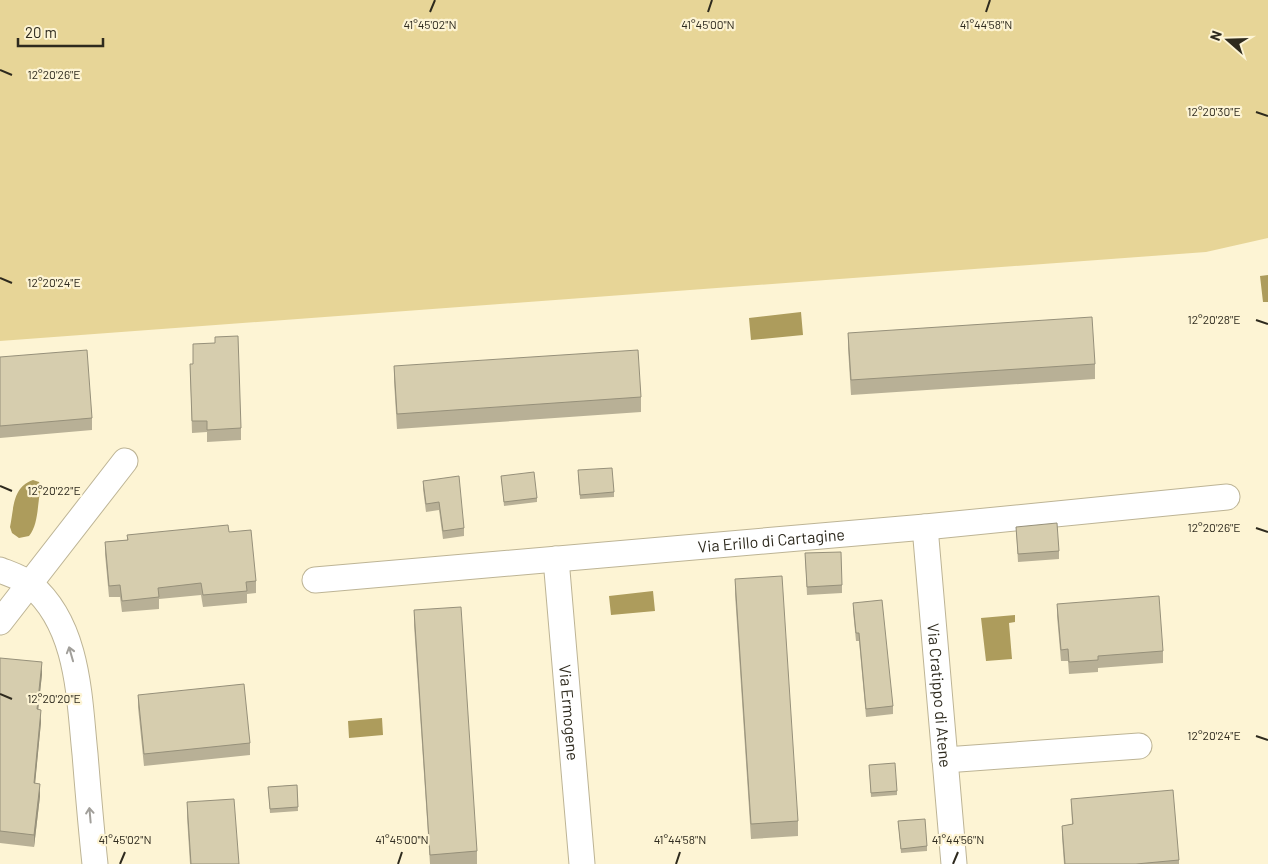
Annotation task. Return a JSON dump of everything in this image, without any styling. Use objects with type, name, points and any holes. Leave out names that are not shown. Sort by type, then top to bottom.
[{"type":"street","points":[[0,622],[125,461]]},
{"type":"street","name":"Via Erillo di Cartagine","points":[[315,580],[925,527],[1226,496]]},
{"type":"street","name":"Via Cratippo di Atene","points":[[925,527],[954,864]]},
{"type":"street","name":"Via Ermogene","points":[[556,559],[582,864]]},
{"type":"street","points":[[0,570],[30,584],[60,626],[75,666],[95,864]]},
{"type":"street","points":[[945,760],[1139,746]]},
{"type":"shaded area","points":[[0,0],[1268,0],[1268,238],[1206,252],[0,341]]},
{"type":"shaded area","points":[[1268,275],[1268,302],[1263,302],[1260,276]]},
{"type":"shaded area","points":[[801,312],[803,335],[751,340],[749,318]]},
{"type":"shaded area","points":[[33,480],[39,482],[41,488],[35,526],[29,536],[19,538],[12,533],[10,527],[13,506],[21,488]]},
{"type":"shaded area","points":[[653,591],[655,611],[611,615],[609,596]]},
{"type":"shaded area","points":[[1015,615],[1015,622],[1009,623],[1012,659],[986,661],[981,618]]},
{"type":"shaded area","points":[[382,718],[383,735],[349,738],[348,721]]},
{"type":"building","points":[[1092,317],[1095,364],[851,380],[848,333]]},
{"type":"building","points":[[238,336],[241,428],[207,430],[207,421],[192,421],[190,364],[193,364],[193,344],[215,343],[215,337]]},
{"type":"building","points":[[87,350],[92,418],[0,426],[0,357]]},
{"type":"building","points":[[638,350],[641,397],[397,414],[394,366]]},
{"type":"building","points":[[612,468],[614,492],[580,495],[578,470]]},
{"type":"building","points":[[534,472],[537,498],[504,502],[501,476]]},
{"type":"building","points":[[459,476],[464,528],[443,531],[439,502],[426,504],[423,481]]},
{"type":"building","points":[[1057,523],[1059,551],[1018,554],[1016,527]]},
{"type":"building","points":[[228,525],[229,532],[251,530],[256,581],[246,582],[247,591],[203,595],[201,583],[158,588],[159,597],[122,601],[120,585],[109,586],[105,542],[128,540],[127,535]]},
{"type":"building","points":[[841,552],[842,585],[807,587],[805,553]]},
{"type":"building","points":[[782,576],[798,821],[751,824],[735,579]]},
{"type":"building","points":[[1159,596],[1163,651],[1098,656],[1098,660],[1069,662],[1068,649],[1061,650],[1057,604]]},
{"type":"building","points":[[882,600],[893,706],[866,709],[859,633],[856,633],[853,603]]},
{"type":"building","points":[[461,607],[477,851],[430,855],[414,610]]},
{"type":"building","points":[[0,658],[42,662],[37,709],[41,710],[34,783],[40,784],[34,835],[0,831]]},
{"type":"building","points":[[244,684],[250,743],[144,754],[138,695]]},
{"type":"building","points":[[895,763],[897,791],[871,793],[869,765]]},
{"type":"building","points":[[297,785],[298,807],[270,809],[268,787]]},
{"type":"building","points":[[1173,790],[1179,860],[1136,864],[1065,864],[1062,826],[1073,824],[1071,799]]},
{"type":"building","points":[[234,799],[239,864],[191,864],[187,802]]},
{"type":"building","points":[[925,819],[927,846],[901,849],[898,821]]}]
